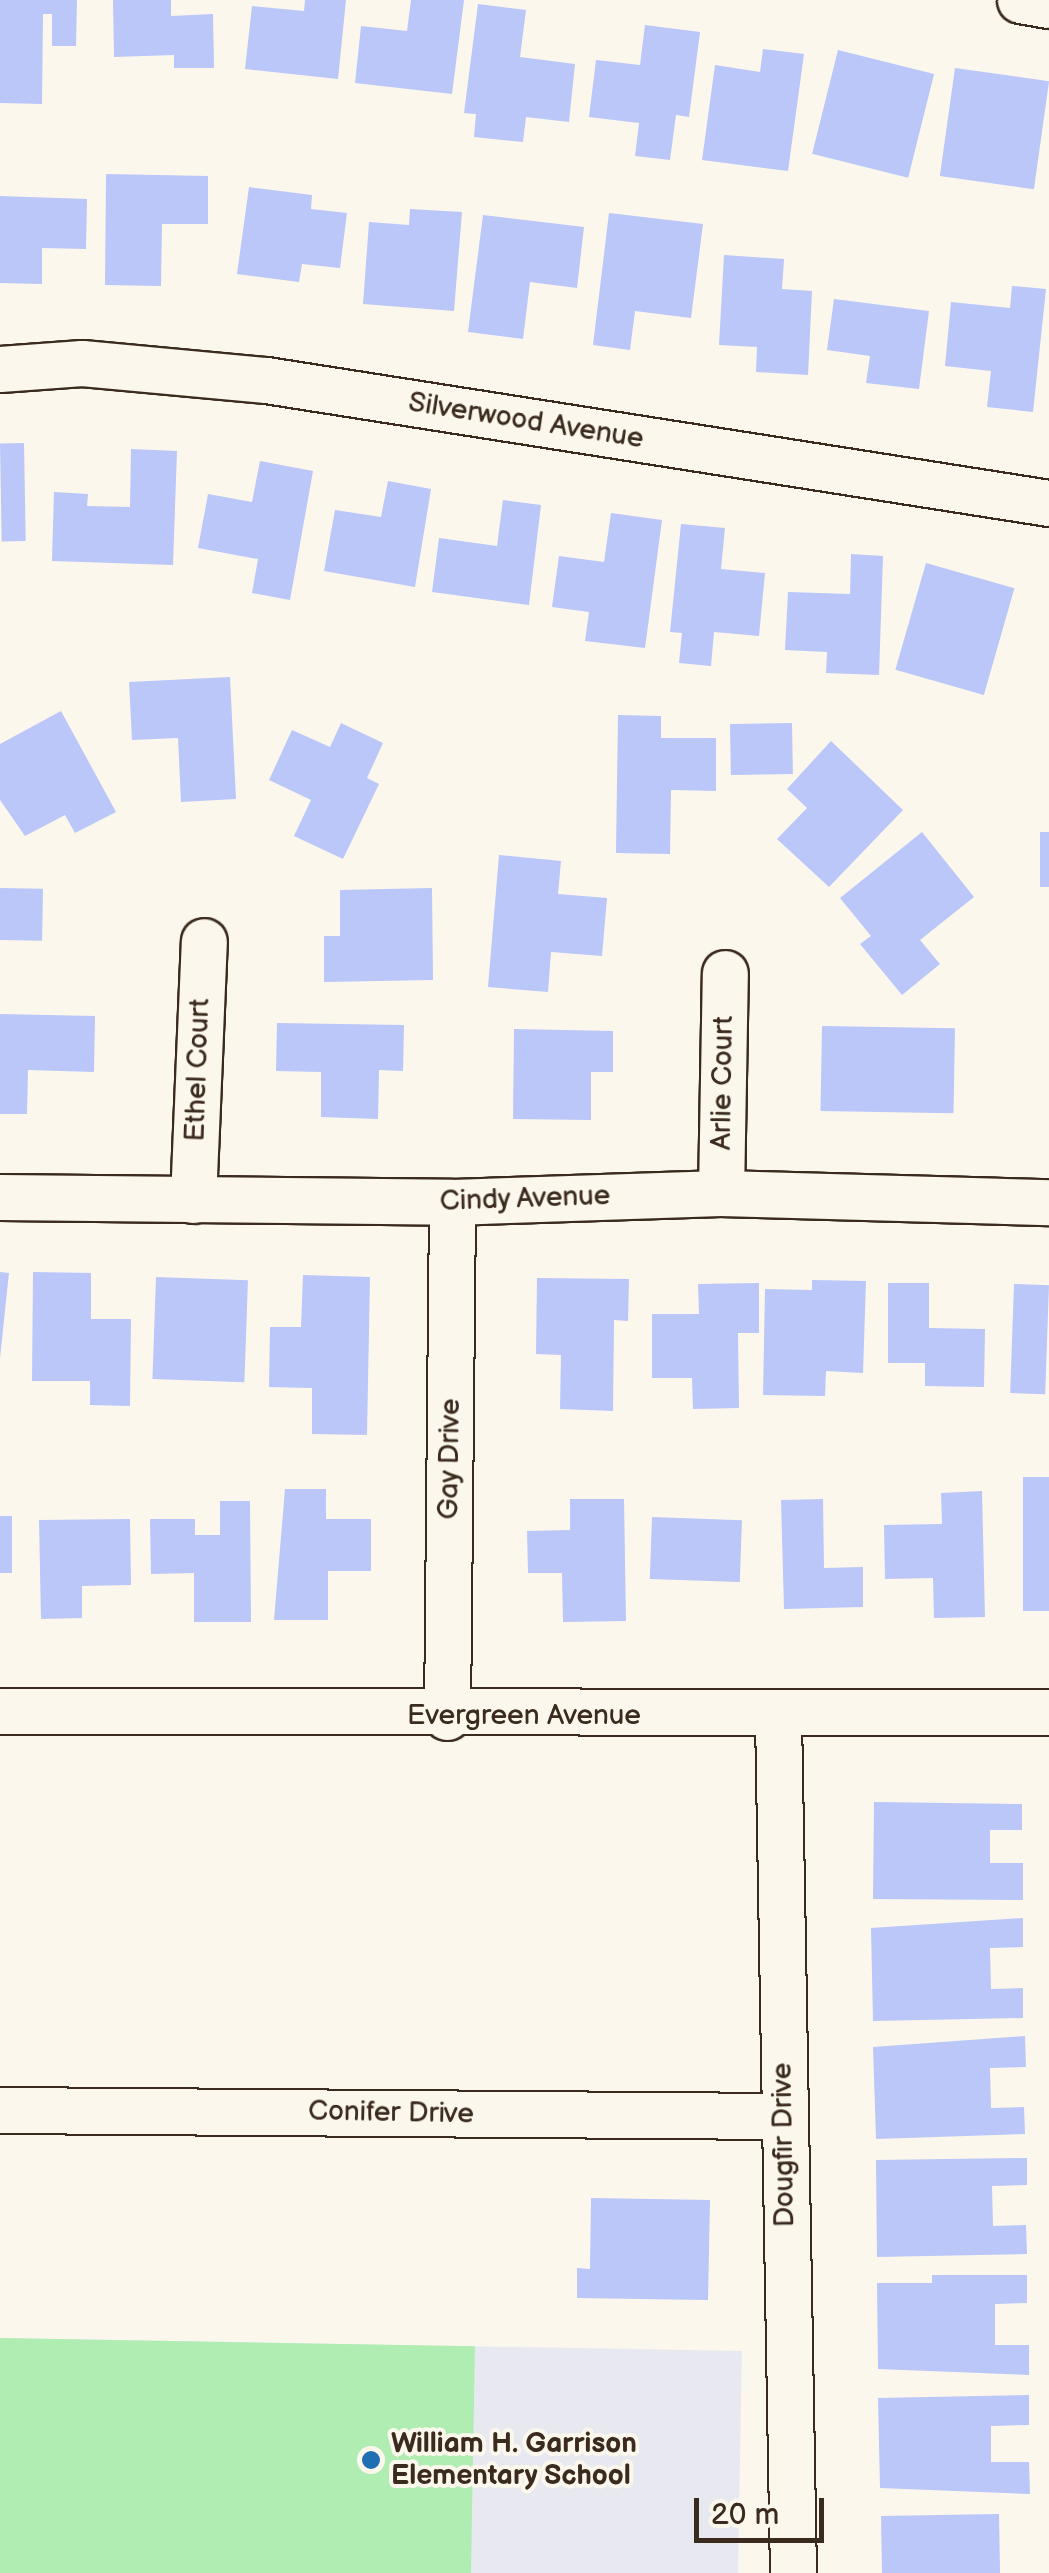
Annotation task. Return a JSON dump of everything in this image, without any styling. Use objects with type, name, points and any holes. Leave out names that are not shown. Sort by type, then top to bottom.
[{"type":"street","points":[[1020,0],[1049,4]]},
{"type":"street","name":"Silverwood Avenue","points":[[0,369],[82,364],[266,380],[1049,503]]},
{"type":"street","name":"Ethel Court","points":[[193,1200],[204,941]]},
{"type":"street","name":"Arlie Court","points":[[721,1194],[725,973]]},
{"type":"street","name":"Cindy Avenue","points":[[0,1197],[452,1202],[721,1194],[1049,1202]]},
{"type":"street","name":"Gay Drive","points":[[447,1717],[452,1202]]},
{"type":"street","name":"Evergreen Avenue","points":[[0,1712],[447,1717],[1049,1712]]},
{"type":"street","name":"Dougfir Drive","points":[[778,1716],[782,2116],[793,2573]]},
{"type":"street","name":"Conifer Drive","points":[[0,2110],[782,2116]]},
{"type":"shaded area","name":"William H. Garrison Elementary School","points":[[0,2338],[742,2351],[738,2573],[0,2573]]},
{"type":"green space","name":"William H. Garrison Elementary School","points":[[0,2338],[475,2346],[471,2573],[0,2573]]},
{"type":"building","points":[[0,0],[77,0],[76,46],[52,46],[52,14],[43,14],[42,104],[0,103]]},
{"type":"building","points":[[113,0],[171,0],[171,16],[213,14],[214,68],[174,68],[174,55],[114,57]]},
{"type":"building","points":[[305,0],[346,0],[338,79],[245,69],[252,6],[304,11]]},
{"type":"building","points":[[411,0],[464,0],[452,94],[355,83],[361,26],[407,31]]},
{"type":"building","points":[[478,4],[526,10],[520,57],[575,64],[569,122],[526,117],[523,142],[474,137],[476,114],[464,113]]},
{"type":"building","points":[[645,25],[700,32],[689,117],[676,115],[670,160],[635,156],[639,123],[589,117],[596,60],[640,65]]},
{"type":"building","points":[[763,49],[804,54],[788,171],[702,160],[715,65],[760,72]]},
{"type":"building","points":[[838,50],[934,74],[908,178],[812,154]]},
{"type":"building","points":[[955,68],[1049,81],[1034,189],[940,176]]},
{"type":"building","points":[[106,174],[208,176],[208,224],[162,224],[161,286],[105,285]]},
{"type":"building","points":[[249,187],[312,195],[311,209],[347,213],[340,268],[302,264],[299,282],[237,274]]},
{"type":"building","points":[[0,196],[87,199],[86,249],[42,248],[42,284],[0,283]]},
{"type":"building","points":[[410,209],[462,212],[454,311],[363,304],[369,222],[409,225]]},
{"type":"building","points":[[609,213],[703,224],[691,318],[635,311],[630,350],[593,345]]},
{"type":"building","points":[[483,215],[584,227],[577,288],[530,282],[523,339],[468,332]]},
{"type":"building","points":[[724,255],[784,259],[782,289],[812,291],[808,375],[756,372],[757,347],[719,345]]},
{"type":"building","points":[[1012,286],[1046,289],[1033,412],[987,407],[991,371],[945,366],[951,302],[1010,308]]},
{"type":"building","points":[[834,299],[929,311],[919,389],[866,383],[870,356],[827,350]]},
{"type":"building","points":[[0,443],[24,443],[26,541],[2,541]]},
{"type":"building","points":[[131,449],[177,451],[173,565],[52,561],[54,492],[88,494],[87,506],[130,507]]},
{"type":"building","points":[[260,461],[313,471],[290,600],[252,593],[258,559],[198,548],[208,494],[252,502]]},
{"type":"building","points":[[388,481],[431,489],[415,587],[324,571],[335,510],[381,517]]},
{"type":"building","points":[[503,500],[541,505],[529,605],[432,592],[439,538],[497,546]]},
{"type":"building","points":[[611,513],[662,520],[645,648],[585,641],[589,612],[552,607],[559,556],[604,562]]},
{"type":"building","points":[[681,524],[725,528],[721,569],[765,573],[759,636],[714,632],[711,666],[679,663],[682,633],[670,632]]},
{"type":"building","points":[[851,554],[883,556],[879,675],[826,673],[827,652],[785,650],[788,592],[850,594]]},
{"type":"building","points":[[926,563],[1014,588],[984,695],[895,670]]},
{"type":"building","points":[[230,677],[236,799],[181,802],[178,738],[132,740],[129,682]]},
{"type":"building","points":[[61,711],[116,812],[75,833],[65,815],[25,836],[0,800],[0,744]]},
{"type":"building","points":[[618,715],[661,716],[661,738],[716,738],[716,791],[671,790],[670,854],[616,853]]},
{"type":"building","points":[[341,723],[383,743],[367,778],[379,784],[343,859],[294,836],[311,800],[269,780],[292,730],[330,747]]},
{"type":"building","points":[[792,723],[793,774],[731,775],[730,724]]},
{"type":"building","points":[[831,741],[903,810],[829,887],[777,839],[807,808],[787,789]]},
{"type":"building","points":[[922,832],[974,897],[920,940],[940,964],[902,995],[860,944],[871,936],[840,898]]},
{"type":"building","points":[[1040,832],[1049,832],[1049,887],[1040,887]]},
{"type":"building","points":[[499,855],[561,861],[558,894],[607,898],[602,956],[551,952],[548,992],[488,987]]},
{"type":"building","points":[[0,888],[43,889],[42,941],[0,940]]},
{"type":"building","points":[[432,888],[433,980],[324,982],[324,936],[340,936],[340,890]]},
{"type":"building","points":[[0,1014],[95,1016],[94,1072],[28,1070],[27,1114],[0,1114]]},
{"type":"building","points":[[277,1023],[404,1025],[403,1071],[379,1070],[378,1119],[321,1117],[321,1072],[276,1071]]},
{"type":"building","points":[[822,1026],[955,1028],[953,1113],[821,1111]]},
{"type":"building","points":[[514,1029],[613,1031],[613,1072],[591,1072],[591,1120],[513,1119]]},
{"type":"building","points":[[0,1272],[9,1273],[0,1358]]},
{"type":"building","points":[[33,1272],[91,1273],[91,1319],[131,1319],[130,1406],[90,1405],[90,1381],[32,1381]]},
{"type":"building","points":[[303,1275],[370,1277],[367,1435],[312,1434],[312,1388],[269,1387],[270,1327],[301,1327]]},
{"type":"building","points":[[156,1277],[248,1280],[244,1382],[152,1379]]},
{"type":"building","points":[[537,1278],[629,1279],[628,1321],[614,1320],[613,1411],[560,1409],[561,1355],[536,1354]]},
{"type":"building","points":[[812,1280],[866,1281],[863,1373],[826,1371],[825,1396],[763,1395],[765,1289],[812,1290]]},
{"type":"building","points":[[759,1283],[759,1333],[738,1333],[739,1408],[693,1409],[692,1378],[652,1378],[652,1314],[699,1314],[698,1284]]},
{"type":"building","points":[[888,1283],[929,1283],[929,1328],[985,1329],[984,1387],[925,1386],[925,1363],[888,1363]]},
{"type":"building","points":[[1014,1284],[1049,1285],[1045,1394],[1010,1393]]},
{"type":"building","points":[[1023,1477],[1049,1477],[1049,1611],[1023,1611]]},
{"type":"building","points":[[285,1489],[326,1489],[326,1519],[371,1519],[371,1571],[328,1571],[328,1620],[274,1620]]},
{"type":"building","points":[[982,1491],[985,1617],[934,1618],[933,1578],[885,1579],[884,1525],[942,1524],[941,1493]]},
{"type":"building","points":[[570,1499],[624,1499],[626,1621],[563,1622],[562,1573],[528,1573],[527,1531],[570,1530]]},
{"type":"building","points":[[823,1499],[824,1568],[863,1567],[863,1607],[784,1609],[781,1500]]},
{"type":"building","points":[[220,1501],[250,1501],[251,1622],[194,1622],[194,1573],[151,1574],[150,1519],[195,1519],[195,1535],[220,1535]]},
{"type":"building","points":[[0,1516],[12,1516],[12,1573],[0,1573]]},
{"type":"building","points":[[652,1517],[742,1520],[740,1582],[650,1579]]},
{"type":"building","points":[[130,1519],[131,1585],[82,1586],[82,1618],[41,1619],[39,1520]]},
{"type":"building","points":[[874,1802],[1022,1804],[1022,1830],[990,1830],[990,1863],[1023,1863],[1023,1900],[873,1899]]},
{"type":"building","points":[[1023,1918],[1023,1947],[990,1948],[991,1989],[1023,1988],[1023,2018],[873,2021],[871,1928]]},
{"type":"building","points":[[1025,2036],[1026,2067],[990,2068],[991,2108],[1024,2107],[1025,2134],[876,2139],[873,2047]]},
{"type":"building","points":[[1027,2158],[1027,2185],[992,2186],[993,2226],[1026,2225],[1027,2254],[877,2257],[876,2160]]},
{"type":"building","points":[[591,2198],[710,2200],[708,2300],[577,2298],[577,2268],[590,2269]]},
{"type":"building","points":[[932,2275],[1027,2275],[1027,2303],[995,2304],[995,2345],[1029,2345],[1029,2375],[878,2369],[877,2283],[932,2283]]},
{"type":"building","points":[[1029,2395],[1029,2425],[991,2426],[991,2462],[1029,2462],[1030,2494],[880,2488],[878,2398]]},
{"type":"building","points":[[999,2514],[1000,2573],[882,2573],[881,2516]]},
{"type":"place","name":"William H. Garrison Elementary School","points":[[371,2460]]}]
